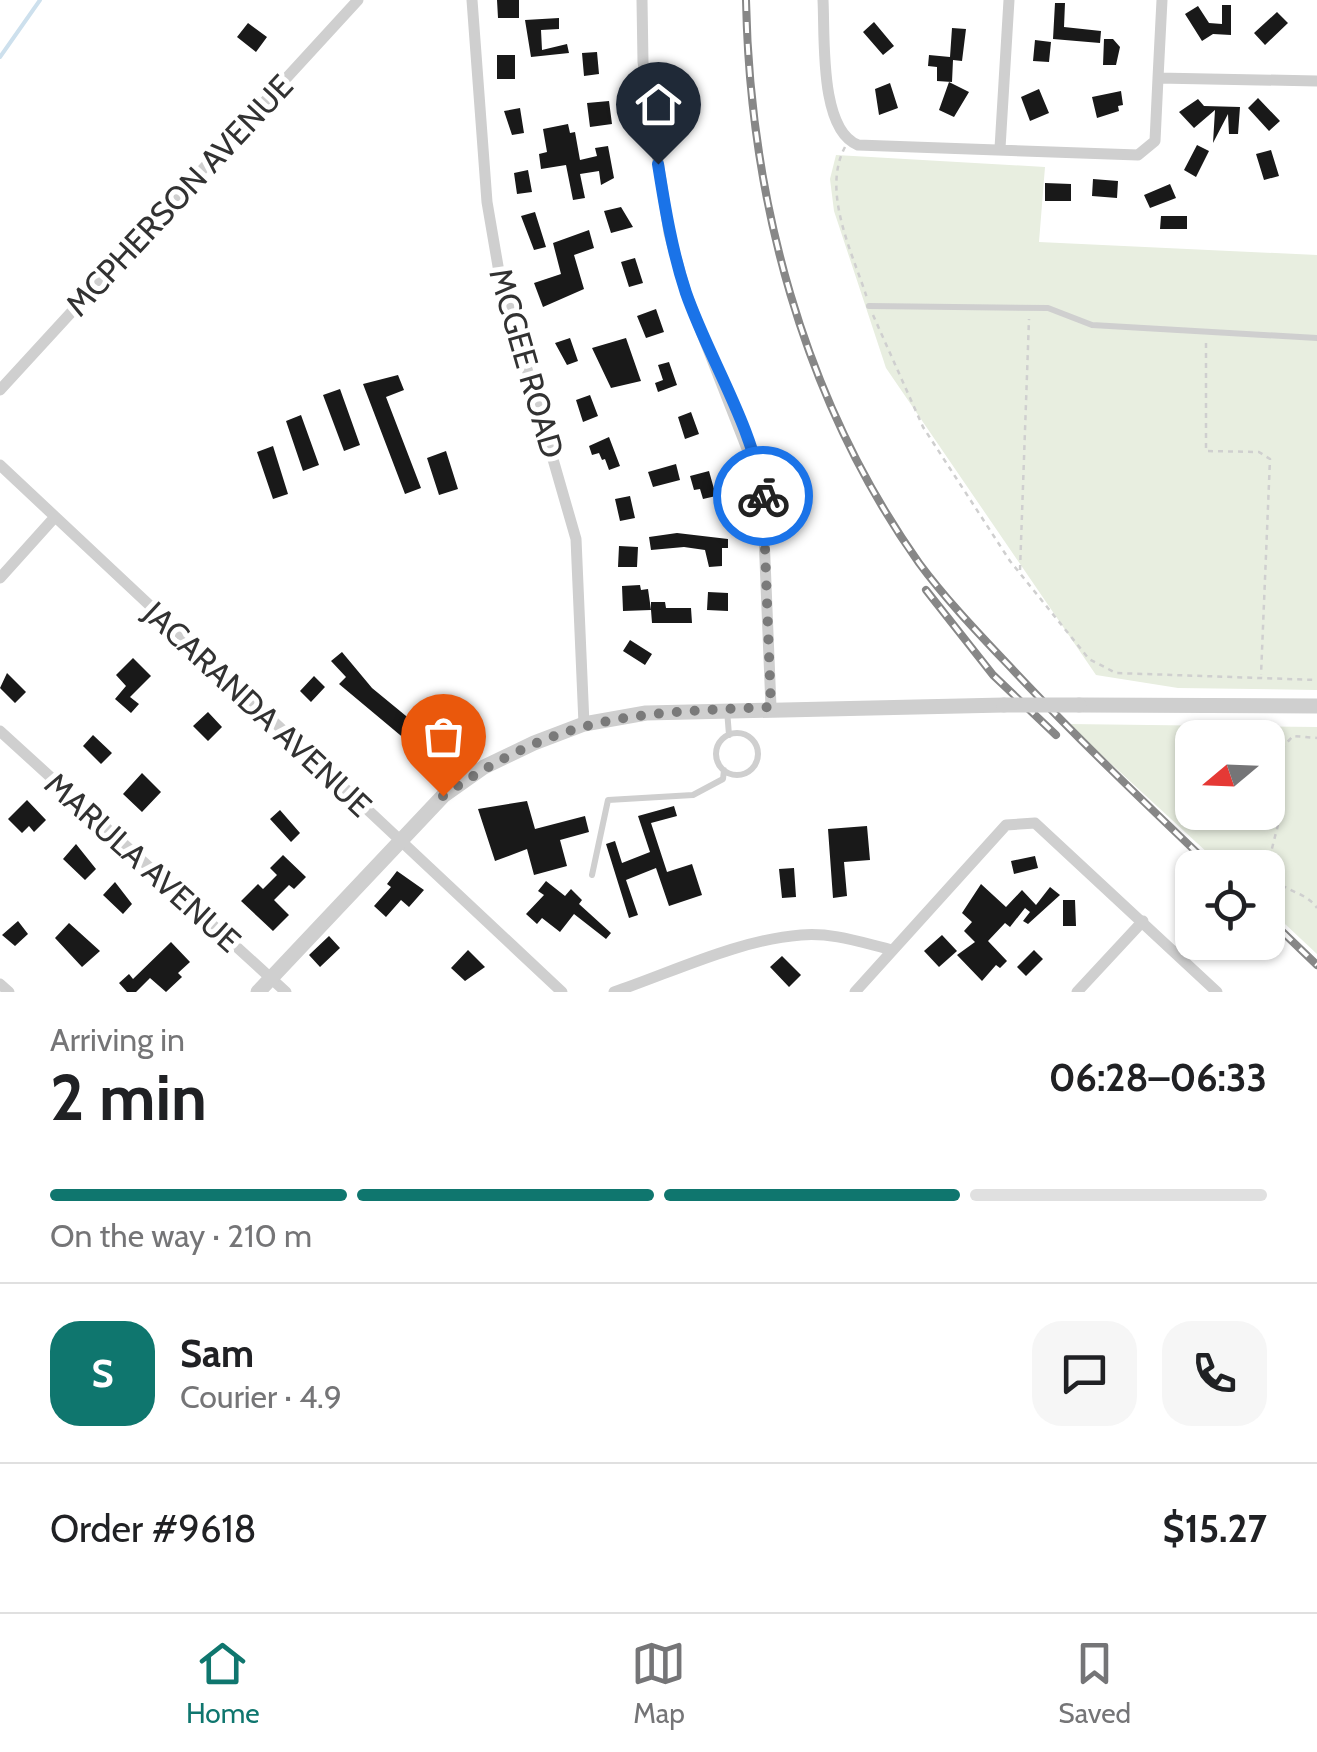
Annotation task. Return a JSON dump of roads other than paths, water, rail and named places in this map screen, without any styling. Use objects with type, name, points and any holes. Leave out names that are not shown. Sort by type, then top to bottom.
[{"type":"street","name":"MCPHERSON AVENUE","points":[[0,390],[358,0]]},
{"type":"street","points":[[642,0],[642,62],[669,233],[686,293],[762,488],[771,707]]},
{"type":"street","points":[[823,0],[827,90],[848,141],[1146,152],[1155,140],[1162,0]]},
{"type":"street","points":[[1000,148],[1009,0]]},
{"type":"street","name":"MCGEE ROAD","points":[[468,1],[487,202],[500,272],[576,539],[584,724]]},
{"type":"street","points":[[1158,78],[1317,81]]},
{"type":"street","name":"JACARANDA AVENUE","points":[[0,464],[562,992]]},
{"type":"street","points":[[0,578],[54,518]]},
{"type":"street","points":[[258,992],[443,796],[484,767],[584,724],[646,712],[771,707],[1317,706]]},
{"type":"street","name":"MARULA AVENUE","points":[[0,731],[286,992]]},
{"type":"street","points":[[855,992],[1006,825],[1035,824],[1217,992]]},
{"type":"street","points":[[1077,992],[1143,922]]},
{"type":"street","points":[[614,992],[739,950],[799,935],[828,935],[893,950]]},
{"type":"street","points":[[0,984],[8,992]]},
{"type":"lane","points":[[869,306],[1056,309],[1092,325],[1317,338]]},
{"type":"lane","points":[[726,709],[730,734]]},
{"type":"lane","points":[[592,876],[608,800],[693,796],[723,779],[718,747],[730,734]]},
{"type":"lane","points":[[724,770],[741,775],[758,757],[757,748],[746,735],[730,734]]},
{"type":"waterway","points":[[0,57],[40,0]]},
{"type":"railway","points":[[746,0],[758,149],[790,295],[814,365],[878,500],[919,563],[965,619],[1194,850]]},
{"type":"railway","points":[[926,590],[993,675],[1056,735]]},
{"type":"railway","points":[[1285,934],[1317,965]]}]
